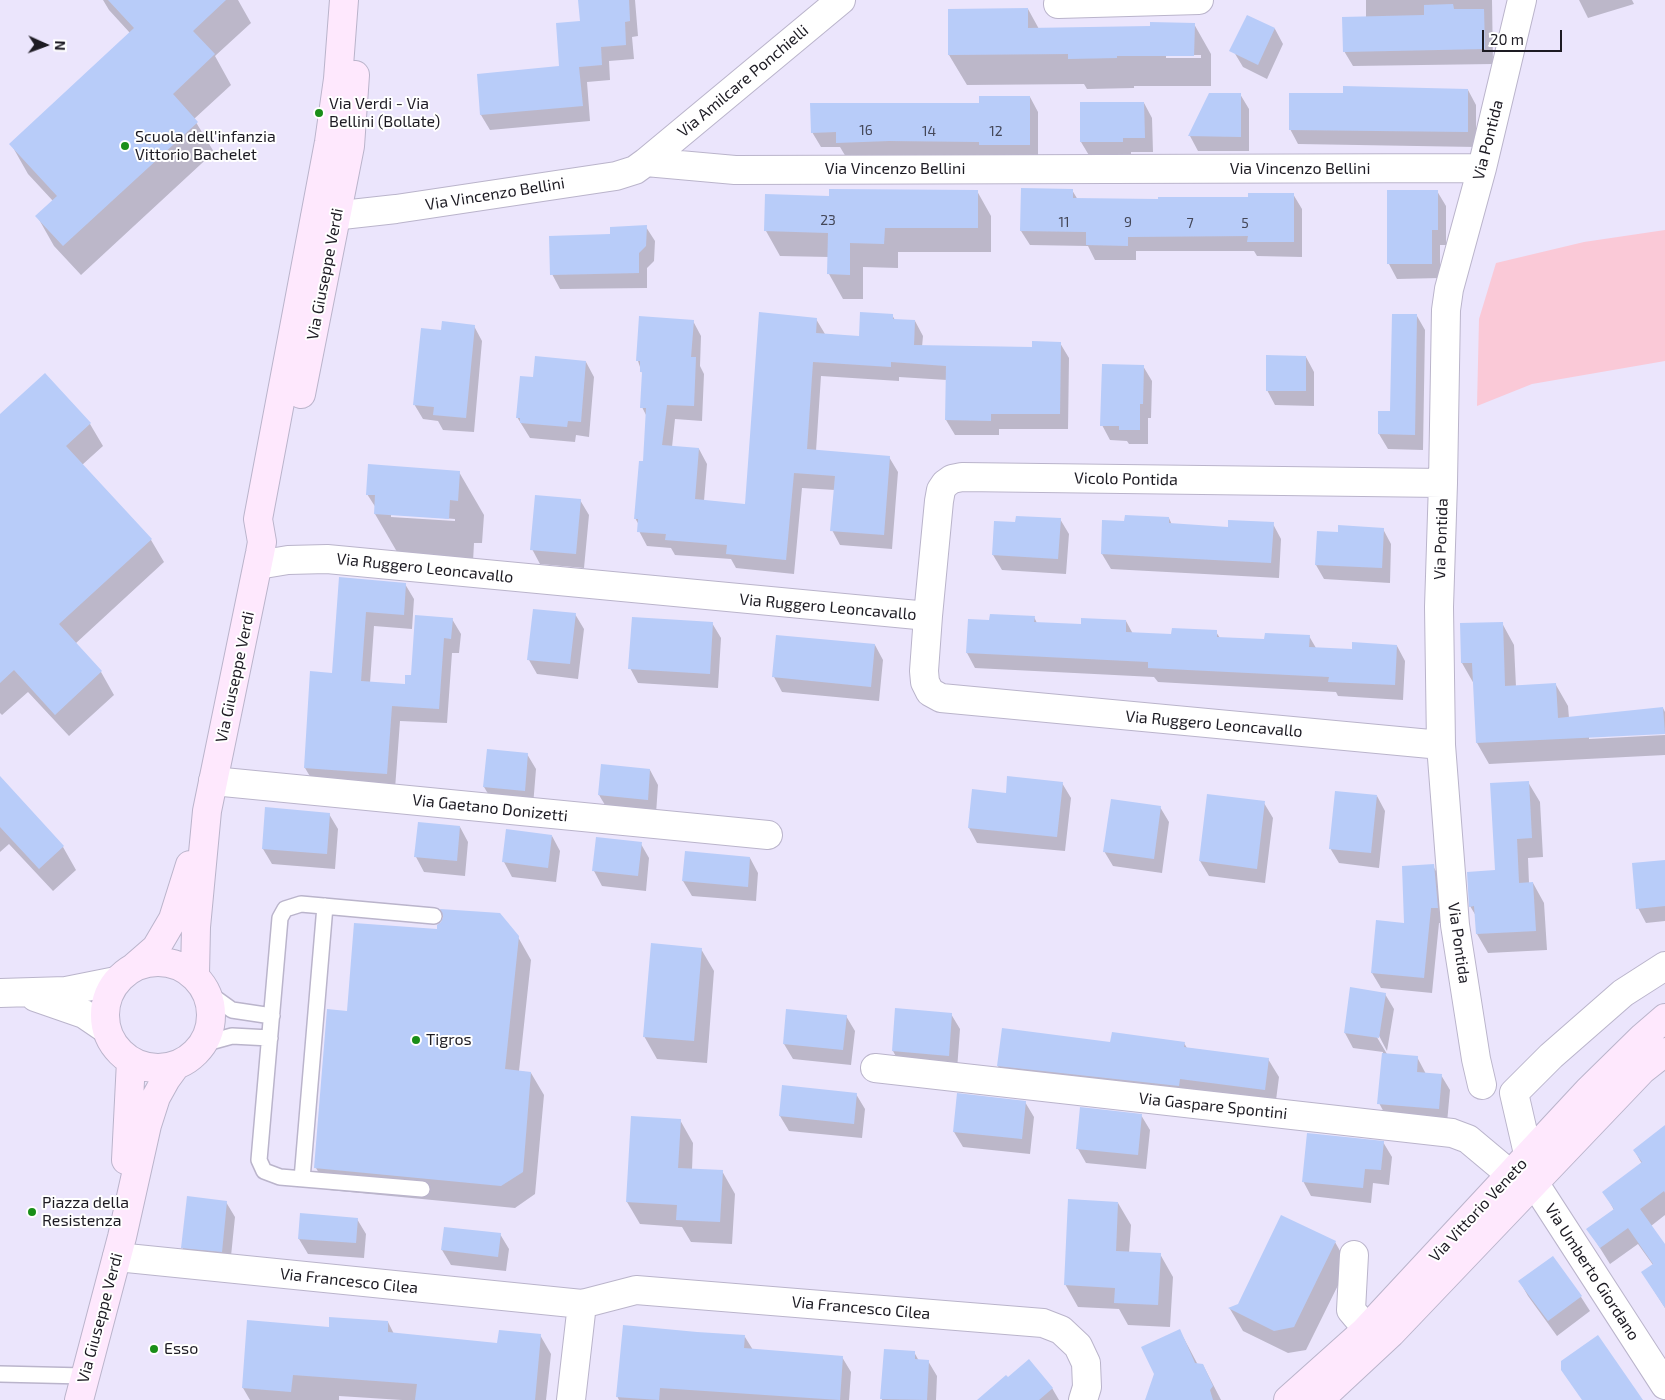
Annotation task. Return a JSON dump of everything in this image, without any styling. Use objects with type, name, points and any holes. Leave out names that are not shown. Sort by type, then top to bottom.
[{"type":"street","name":"Via Giuseppe Verdi","points":[[201,983],[196,927],[207,811],[260,554],[275,521],[326,217],[329,142],[338,79],[344,0]]},
{"type":"street","name":"Via Giuseppe Verdi","points":[[326,217],[350,146],[356,79],[353,0]]},
{"type":"street","name":"Via Amilcare Ponchielli","points":[[646,162],[841,0]]},
{"type":"street","points":[[1058,4],[1199,0]]},
{"type":"street","name":"Via Pontida","points":[[1482,1085],[1476,1059],[1455,925],[1440,745],[1439,607],[1446,310],[1449,289],[1482,168],[1522,0]]},
{"type":"street","name":"Via Vincenzo Bellini","points":[[326,217],[406,208],[616,176],[635,170],[646,162],[735,170],[1482,168]]},
{"type":"street","name":"Vicolo Pontida","points":[[928,616],[939,501],[941,490],[952,479],[962,477],[1443,483]]},
{"type":"street","name":"Via Ruggero Leoncavallo","points":[[260,554],[288,560],[327,559],[928,616],[924,670],[925,682],[930,692],[941,698],[1440,745]]},
{"type":"street","name":"Via Gaetano Donizetti","points":[[213,781],[768,835]]},
{"type":"street","name":"Via Giuseppe Verdi","points":[[124,975],[156,948],[173,919],[207,811]]},
{"type":"street","points":[[11,992],[66,991],[124,975],[149,962],[165,962],[201,983],[211,1012],[211,1025],[204,1044],[188,1060],[174,1068],[150,1069],[137,1065],[122,1055],[108,1035],[105,1024],[105,1006],[107,997],[124,975]]},
{"type":"street","points":[[1529,1156],[1514,1093],[1551,1056],[1623,994],[1665,966]]},
{"type":"street","points":[[11,992],[84,1014],[106,1029]]},
{"type":"street","name":"Via Vittorio Veneto","points":[[1319,1400],[1391,1333],[1523,1180],[1529,1156],[1588,1091],[1665,1018]]},
{"type":"street","name":"Via Vittorio Veneto","points":[[1288,1400],[1367,1329],[1523,1180],[1642,1070],[1665,1052]]},
{"type":"street","name":"Via Giuseppe Verdi","points":[[120,1247],[131,1061]]},
{"type":"street","name":"Via Giuseppe Verdi","points":[[82,1388],[120,1247],[147,1124],[156,1096],[174,1068]]},
{"type":"street","name":"Via Gaspare Spontini","points":[[875,1068],[1452,1133],[1468,1140],[1523,1180]]},
{"type":"street","name":"Via Umberto Giordano","points":[[1523,1180],[1665,1385]]},
{"type":"street","name":"Via Francesco Cilea","points":[[120,1247],[582,1304],[636,1290],[1043,1323],[1061,1330],[1078,1346],[1086,1363],[1087,1387],[1083,1400]]},
{"type":"street","points":[[1354,1255],[1351,1310],[1367,1329]]},
{"type":"street","points":[[571,1400],[582,1304]]},
{"type":"lane","points":[[422,1189],[280,1177],[264,1171],[259,1160],[280,918],[285,909],[301,904],[434,916]]},
{"type":"lane","points":[[302,1179],[325,906]]},
{"type":"lane","points":[[201,983],[232,1010],[272,1016]]},
{"type":"lane","points":[[204,1044],[232,1036],[270,1038]]},
{"type":"lane","points":[[0,1374],[82,1388]]},
{"type":"shaded area","points":[[1665,230],[1665,361],[1532,384],[1477,406],[1479,319],[1496,263],[1584,242]]},
{"type":"building","points":[[108,0],[226,0],[193,31],[215,54],[173,94],[198,122],[63,246],[35,216],[57,196],[9,144],[134,28]]},
{"type":"building","points":[[578,0],[629,0],[630,21],[625,22],[626,45],[601,47],[602,65],[579,67],[583,106],[480,115],[477,74],[559,66],[556,23],[580,21]]},
{"type":"building","points":[[1453,4],[1454,9],[1484,9],[1485,49],[1343,52],[1342,17],[1424,15],[1424,5]]},
{"type":"building","points":[[1028,8],[1028,28],[1150,26],[1150,22],[1195,23],[1194,56],[1117,56],[1117,58],[1068,59],[1068,54],[948,55],[948,9]]},
{"type":"building","points":[[1247,15],[1275,28],[1258,65],[1229,51]]},
{"type":"building","points":[[1343,86],[1468,89],[1468,132],[1289,130],[1289,93],[1343,93]]},
{"type":"building","points":[[1209,93],[1241,93],[1241,137],[1188,136]]},
{"type":"building","points":[[979,96],[1030,96],[1030,145],[979,145],[979,142],[889,141],[836,143],[836,132],[811,133],[810,103],[979,103]]},
{"type":"building","points":[[1080,102],[1144,102],[1145,138],[1123,138],[1123,142],[1080,142]]},
{"type":"building","points":[[1021,188],[1073,189],[1073,198],[1248,197],[1248,193],[1294,193],[1294,242],[1247,242],[1248,236],[1128,237],[1128,246],[1086,245],[1086,232],[1020,231]]},
{"type":"building","points":[[829,189],[978,190],[978,228],[885,228],[884,244],[850,243],[850,275],[827,274],[828,233],[764,231],[765,194],[829,196]]},
{"type":"building","points":[[1387,190],[1438,190],[1438,230],[1432,230],[1432,264],[1387,264]]},
{"type":"building","points":[[647,225],[646,246],[639,253],[639,273],[550,275],[549,236],[610,234],[610,227]]},
{"type":"building","points":[[759,312],[817,318],[816,333],[859,336],[860,312],[893,314],[893,319],[915,320],[914,345],[1032,347],[1032,341],[1061,342],[1060,414],[991,414],[991,421],[945,420],[946,366],[891,362],[891,367],[813,362],[807,449],[890,456],[884,535],[830,531],[835,476],[794,473],[786,560],[726,554],[727,545],[665,540],[666,534],[637,532],[638,519],[634,519],[639,461],[643,461],[646,408],[640,408],[642,372],[640,372],[640,361],[636,361],[639,316],[694,320],[691,357],[696,357],[694,406],[667,405],[662,445],[699,448],[695,499],[745,504]]},
{"type":"building","points":[[1392,314],[1417,314],[1415,435],[1378,434],[1378,411],[1390,411]]},
{"type":"building","points":[[442,321],[475,325],[466,418],[433,415],[434,407],[413,405],[421,328],[441,330]]},
{"type":"building","points":[[1266,355],[1306,356],[1306,391],[1266,391]]},
{"type":"building","points":[[535,356],[586,361],[581,422],[568,421],[567,427],[520,423],[520,418],[516,418],[520,376],[533,377]]},
{"type":"building","points":[[1102,364],[1144,365],[1143,404],[1140,404],[1140,430],[1119,430],[1119,426],[1100,426]]},
{"type":"building","points":[[45,373],[91,423],[66,446],[152,539],[59,624],[102,671],[55,715],[14,670],[0,683],[0,414]]},
{"type":"building","points":[[368,464],[460,471],[458,501],[450,500],[449,519],[374,514],[375,495],[366,495]]},
{"type":"building","points":[[535,495],[581,499],[576,554],[530,550]]},
{"type":"building","points":[[1125,515],[1169,517],[1169,523],[1228,527],[1228,520],[1274,522],[1271,563],[1101,554],[1102,520],[1124,521]]},
{"type":"building","points":[[1016,516],[1061,518],[1058,559],[992,555],[994,521],[1015,522]]},
{"type":"building","points":[[1338,525],[1384,528],[1382,568],[1315,565],[1317,531],[1338,532]]},
{"type":"building","points":[[339,577],[406,583],[404,615],[366,612],[361,681],[405,684],[405,675],[411,675],[415,615],[453,618],[451,639],[444,638],[439,709],[392,706],[387,774],[304,768],[310,671],[332,673]]},
{"type":"building","points":[[533,609],[576,613],[570,664],[527,660]]},
{"type":"building","points":[[990,614],[1035,616],[1034,622],[1081,624],[1081,618],[1126,620],[1126,632],[1171,634],[1172,628],[1217,630],[1217,637],[1264,639],[1265,633],[1310,635],[1309,647],[1352,649],[1352,642],[1397,645],[1395,685],[1328,682],[1329,677],[1148,668],[1148,662],[966,653],[968,619],[989,620]]},
{"type":"building","points":[[632,617],[713,622],[710,674],[628,669]]},
{"type":"building","points":[[1503,622],[1505,686],[1556,683],[1558,718],[1663,707],[1665,734],[1476,743],[1472,663],[1461,663],[1460,623]]},
{"type":"building","points":[[776,635],[875,644],[871,687],[772,677]]},
{"type":"building","points":[[487,749],[528,753],[525,791],[483,787]]},
{"type":"building","points":[[601,764],[650,769],[648,800],[598,795]]},
{"type":"building","points":[[0,776],[64,846],[39,869],[0,827]]},
{"type":"building","points":[[1007,776],[1063,782],[1057,837],[968,828],[972,789],[1006,793]]},
{"type":"building","points":[[1529,781],[1532,838],[1517,839],[1519,883],[1533,882],[1536,931],[1476,934],[1474,906],[1469,907],[1467,872],[1495,870],[1490,783]]},
{"type":"building","points":[[1335,791],[1377,795],[1371,853],[1329,849]]},
{"type":"building","points":[[1207,794],[1265,801],[1257,869],[1199,861]]},
{"type":"building","points":[[1111,799],[1161,806],[1154,859],[1103,852]]},
{"type":"building","points":[[265,807],[330,813],[327,854],[262,849]]},
{"type":"building","points":[[418,822],[460,826],[457,861],[414,857]]},
{"type":"building","points":[[506,829],[552,835],[548,868],[502,862]]},
{"type":"building","points":[[596,837],[642,842],[638,876],[592,871]]},
{"type":"building","points":[[685,851],[750,857],[748,887],[682,881]]},
{"type":"building","points":[[1665,860],[1665,906],[1636,909],[1632,863]]},
{"type":"building","points":[[1434,864],[1438,908],[1431,908],[1424,978],[1371,973],[1376,920],[1404,923],[1402,866]]},
{"type":"building","name":"Tigros","points":[[440,909],[500,913],[519,936],[505,1069],[531,1072],[523,1172],[501,1186],[314,1168],[327,1009],[347,1011],[354,923],[437,929],[437,925],[443,917]]},
{"type":"building","points":[[651,943],[702,948],[694,1041],[643,1037]]},
{"type":"building","points":[[1350,987],[1386,993],[1379,1038],[1344,1033]]},
{"type":"building","points":[[895,1008],[952,1013],[949,1056],[892,1051]]},
{"type":"building","points":[[786,1009],[847,1015],[843,1050],[783,1044]]},
{"type":"building","points":[[1002,1028],[1110,1042],[1112,1032],[1185,1042],[1184,1047],[1269,1058],[1265,1090],[1180,1079],[1179,1086],[997,1066]]},
{"type":"building","points":[[1382,1053],[1418,1056],[1417,1072],[1442,1074],[1439,1109],[1377,1104]]},
{"type":"building","points":[[782,1085],[857,1093],[854,1124],[779,1116]]},
{"type":"building","points":[[957,1093],[1026,1101],[1022,1139],[953,1132]]},
{"type":"building","points":[[1080,1107],[1142,1114],[1138,1155],[1076,1149]]},
{"type":"building","points":[[631,1116],[681,1119],[678,1168],[723,1170],[720,1222],[676,1220],[677,1205],[626,1202]]},
{"type":"building","points":[[1665,1125],[1665,1193],[1664,1191],[1640,1209],[1665,1244],[1665,1308],[1641,1272],[1653,1264],[1628,1228],[1600,1248],[1586,1229],[1614,1209],[1602,1192],[1642,1162],[1633,1150]]},
{"type":"building","points":[[1307,1133],[1384,1141],[1381,1170],[1365,1169],[1363,1188],[1302,1182]]},
{"type":"building","points":[[187,1196],[227,1201],[222,1252],[181,1248]]},
{"type":"building","points":[[1068,1199],[1118,1202],[1116,1251],[1161,1253],[1158,1305],[1114,1303],[1115,1288],[1064,1285]]},
{"type":"building","points":[[300,1213],[358,1218],[356,1243],[298,1239]]},
{"type":"building","points":[[1281,1215],[1336,1241],[1294,1327],[1274,1331],[1228,1308],[1238,1304]]},
{"type":"building","points":[[444,1227],[501,1233],[498,1257],[441,1250]]},
{"type":"building","points":[[1553,1256],[1582,1296],[1548,1321],[1518,1281]]},
{"type":"building","points":[[329,1317],[388,1321],[388,1332],[497,1343],[499,1330],[541,1334],[535,1400],[415,1400],[417,1384],[293,1375],[291,1392],[242,1388],[247,1320],[329,1327]]},
{"type":"building","points":[[623,1325],[745,1335],[744,1348],[843,1356],[840,1400],[660,1388],[659,1400],[616,1397]]},
{"type":"building","points":[[1180,1329],[1195,1363],[1203,1364],[1213,1386],[1210,1390],[1213,1400],[1145,1400],[1154,1374],[1141,1347]]},
{"type":"building","points":[[1598,1335],[1643,1400],[1582,1400],[1561,1370],[1561,1361]]},
{"type":"building","points":[[884,1349],[915,1351],[915,1359],[929,1360],[927,1400],[880,1399]]},
{"type":"building","points":[[1029,1359],[1053,1388],[1039,1400],[977,1400],[1006,1375],[1008,1377]]},
{"type":"place","name":"Via Verdi - Via Bellini (Bollate)","points":[[319,113]]},
{"type":"place","name":"Scuola dell'infanzia Vittorio Bachelet","points":[[125,146]]},
{"type":"place","name":"Tigros","points":[[416,1040]]},
{"type":"place","name":"Piazza della Resistenza","points":[[32,1212]]},
{"type":"place","name":"Esso","points":[[154,1349]]}]
